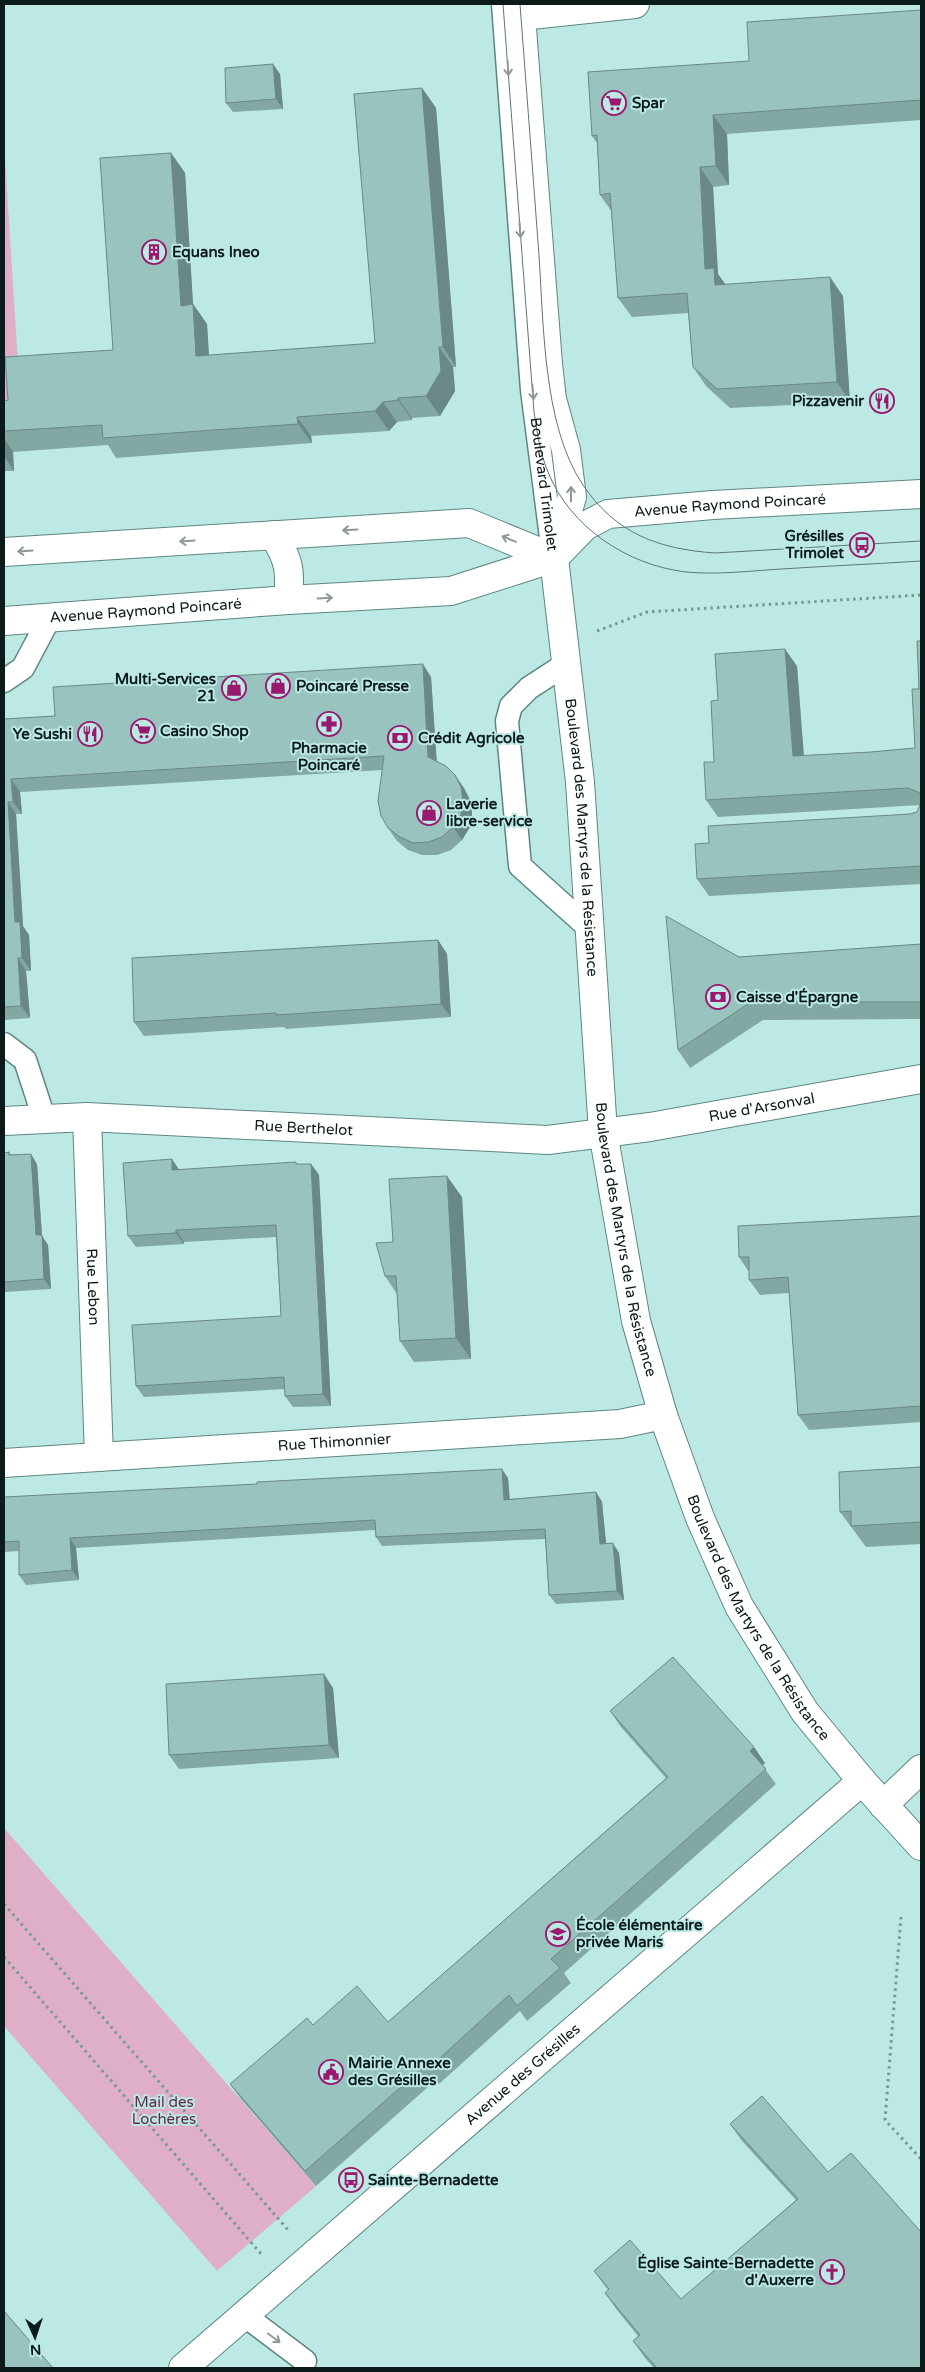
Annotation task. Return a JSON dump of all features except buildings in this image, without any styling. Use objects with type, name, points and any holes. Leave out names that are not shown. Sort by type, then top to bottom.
[{"type":"street","points":[[515,8],[636,4]]},
{"type":"street","name":"Boulevard Trimolet","points":[[515,8],[552,399],[566,450],[572,497],[554,558]]},
{"type":"street","name":"Avenue Raymond Poincaré","points":[[4,621],[288,600],[451,591],[554,558],[585,526],[608,514],[712,505],[921,494]]},
{"type":"street","points":[[4,552],[469,524],[554,558]]},
{"type":"street","points":[[274,535],[288,559],[290,580],[288,600]]},
{"type":"street","name":"Boulevard des Martyrs de la Résistance","points":[[554,558],[580,782],[603,1132],[636,1321],[663,1414],[700,1518],[739,1606],[805,1712],[862,1781],[921,1846]]},
{"type":"street","name":"Rue d'Arsonval","points":[[603,1132],[650,1127],[921,1079]]},
{"type":"street","name":"Rue Berthelot","points":[[4,1121],[87,1117],[548,1140],[603,1132]]},
{"type":"street","name":"Rue Lebon","points":[[87,1117],[100,1457]]},
{"type":"street","name":"Rue Thimonnier","points":[[4,1464],[620,1424],[663,1414]]},
{"type":"street","points":[[883,1805],[921,1769]]},
{"type":"street","name":"Avenue des Grésilles","points":[[183,2368],[862,1781]]},
{"type":"lane","points":[[4,682],[23,668],[49,619]]},
{"type":"lane","points":[[566,664],[529,688],[511,706],[507,722],[520,866],[589,928]]},
{"type":"lane","points":[[4,1044],[25,1060],[44,1118]]},
{"type":"lane","points":[[244,2315],[305,2361]]},
{"type":"path","points":[[594,632],[647,612],[921,595]]},
{"type":"path","points":[[4,1904],[311,2256]]},
{"type":"path","points":[[901,1917],[885,2120],[921,2159]]},
{"type":"path","points":[[4,1957],[284,2280]]},
{"type":"green space","points":[[4,144],[21,410],[4,411]]},
{"type":"green space","name":"Mail des Lochères","points":[[4,1828],[316,2186],[217,2271],[4,2026]]},
{"type":"tram line","points":[[503,4],[534,412],[545,465],[558,492],[571,510],[586,526],[622,552],[664,568],[686,572],[733,572],[921,561]]},
{"type":"tram line","points":[[520,4],[547,368],[559,431],[569,460],[583,485],[596,502],[625,527],[640,536],[675,548],[715,553],[921,541]]},
{"type":"place","name":"Spar","points":[[614,103]]},
{"type":"place","name":"Equans Ineo","points":[[154,252]]},
{"type":"place","name":"Pizzavenir","points":[[882,401]]},
{"type":"place","name":"Grésilles Trimolet","points":[[862,545]]},
{"type":"place","name":"Poincaré Presse","points":[[278,686]]},
{"type":"place","name":"Multi-Services 21","points":[[234,688]]},
{"type":"place","name":"Pharmacie Poincaré","points":[[329,724]]},
{"type":"place","name":"Casino Shop","points":[[143,731]]},
{"type":"place","name":"Ye Sushi","points":[[90,734]]},
{"type":"place","name":"Crédit Agricole","points":[[400,738]]},
{"type":"place","name":"Laverie libre-service","points":[[429,813]]},
{"type":"place","name":"Caisse d'Épargne","points":[[718,997]]},
{"type":"place","name":"École élémentaire privée Maris","points":[[558,1934]]},
{"type":"place","name":"Mairie Annexe des Grésilles","points":[[331,2072]]},
{"type":"place","name":"Sainte-Bernadette","points":[[351,2180]]},
{"type":"place","name":"Église Sainte-Bernadette d'Auxerre","points":[[832,2272]]}]
